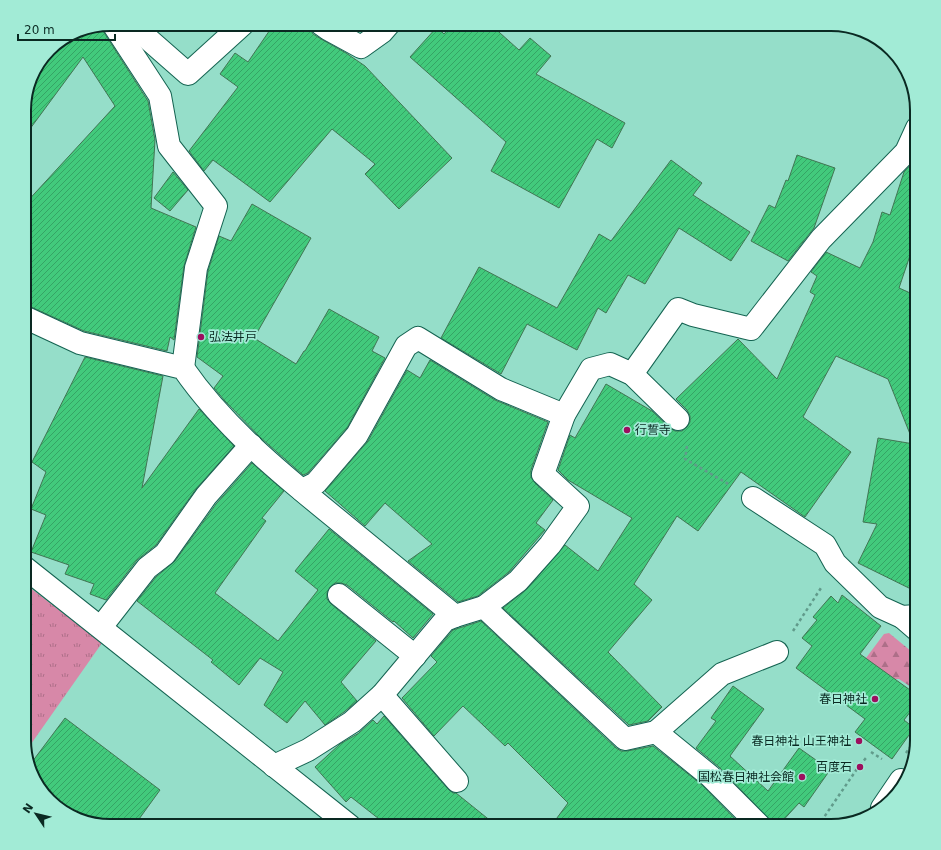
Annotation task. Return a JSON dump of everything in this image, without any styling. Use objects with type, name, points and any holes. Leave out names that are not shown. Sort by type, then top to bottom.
[{"type":"street","points":[[118,31],[160,96],[169,146],[216,206],[196,268],[183,368],[197,389],[251,445],[302,490],[455,616]]},
{"type":"street","points":[[139,31],[188,74],[235,31]]},
{"type":"street","points":[[332,31],[361,47],[383,31]]},
{"type":"street","points":[[632,374],[678,309],[693,315],[751,330],[820,239],[906,152],[910,143]]},
{"type":"street","points":[[31,320],[80,343],[183,368]]},
{"type":"street","points":[[302,490],[316,483],[357,435],[406,346],[418,338],[501,389],[564,415]]},
{"type":"street","points":[[274,766],[308,750],[352,722],[382,695],[445,620],[484,607],[518,581],[550,545],[578,506],[543,474],[564,415],[591,369],[610,364],[632,374],[678,419]]},
{"type":"street","points":[[101,627],[147,568],[165,554],[206,496],[251,445]]},
{"type":"street","points":[[753,498],[825,545],[835,563],[880,607],[910,620]]},
{"type":"street","points":[[31,572],[341,819]]},
{"type":"street","points":[[340,595],[414,656]]},
{"type":"street","points":[[484,607],[626,739],[656,732],[722,674],[777,652]]},
{"type":"street","points":[[382,695],[457,781]]},
{"type":"street","points":[[656,732],[710,776],[753,819]]},
{"type":"path","points":[[678,419],[688,432],[685,459],[753,498]]},
{"type":"path","points":[[777,652],[792,633],[814,600],[835,563]]},
{"type":"path","points":[[823,819],[866,758]]},
{"type":"green space","points":[[31,588],[102,643],[31,744]]},
{"type":"green space","points":[[889,633],[910,650],[910,686],[899,679],[894,679],[860,666],[884,634]]},
{"type":"building","points":[[103,31],[148,101],[155,140],[151,208],[196,227],[184,266],[174,340],[170,337],[167,351],[84,331],[31,307],[31,197],[115,106],[83,57],[31,128],[31,105],[34,89],[44,66],[54,54],[66,44],[80,37]]},
{"type":"building","points":[[269,31],[311,31],[313,34],[365,66],[452,158],[399,209],[365,174],[375,164],[332,129],[270,202],[213,160],[204,171],[189,151],[238,87],[220,74],[235,53],[248,62]]},
{"type":"building","points":[[433,31],[441,31],[444,34],[447,31],[498,31],[519,50],[530,38],[551,56],[536,74],[625,123],[612,148],[597,139],[559,208],[491,171],[506,142],[410,57]]},
{"type":"building","points":[[797,155],[835,168],[814,228],[788,261],[751,241],[769,205],[775,208],[786,180],[788,181]]},
{"type":"building","points":[[671,160],[702,183],[693,195],[750,232],[731,261],[679,228],[645,284],[628,275],[606,313],[598,308],[577,350],[527,324],[501,374],[441,338],[479,267],[557,308],[599,234],[611,241]]},
{"type":"building","points":[[910,166],[910,256],[899,288],[910,293],[910,434],[888,379],[836,356],[803,417],[851,452],[805,517],[741,472],[698,531],[677,516],[634,584],[652,600],[608,652],[662,707],[648,721],[629,725],[503,608],[527,589],[565,545],[598,571],[632,518],[568,480],[558,470],[570,435],[575,438],[606,384],[652,411],[670,428],[675,431],[682,431],[690,422],[690,416],[687,410],[676,399],[738,339],[777,379],[815,295],[810,292],[817,276],[811,272],[826,252],[860,268],[873,242],[882,212],[890,215],[904,172]]},
{"type":"building","points":[[173,172],[188,190],[170,211],[154,198]]},
{"type":"building","points":[[252,204],[311,238],[254,338],[296,364],[329,309],[379,337],[372,351],[385,358],[347,428],[308,473],[303,475],[261,438],[225,401],[214,388],[223,376],[197,357],[208,271],[219,236],[231,241]]},
{"type":"building","points":[[85,357],[163,376],[142,488],[199,409],[234,446],[196,489],[156,545],[137,560],[106,600],[90,594],[94,584],[65,574],[69,565],[31,552],[46,515],[31,509],[46,472],[32,462]]},
{"type":"building","points":[[430,360],[495,400],[548,422],[531,470],[531,477],[535,483],[553,500],[536,523],[545,530],[509,572],[478,596],[458,602],[408,561],[432,544],[385,503],[365,526],[325,491],[368,441],[407,370],[420,378]]},
{"type":"building","points":[[878,438],[910,443],[910,589],[858,563],[877,524],[863,522]]},
{"type":"building","points":[[252,463],[284,491],[262,518],[266,521],[215,593],[278,641],[318,590],[295,571],[329,529],[433,614],[413,638],[394,621],[393,622],[347,585],[335,583],[330,587],[327,593],[327,599],[331,604],[376,641],[341,682],[357,701],[325,725],[305,701],[287,723],[264,705],[283,672],[260,658],[239,685],[211,662],[213,660],[137,601],[156,577],[175,561],[216,504]]},
{"type":"building","points":[[842,595],[881,626],[860,654],[910,690],[910,712],[904,720],[910,725],[910,734],[892,759],[855,732],[865,719],[796,668],[812,646],[802,638],[817,620],[813,617],[831,596],[838,603]]},
{"type":"building","points":[[481,621],[616,748],[621,751],[627,751],[653,746],[702,785],[735,819],[556,819],[568,803],[508,743],[505,746],[463,706],[434,736],[402,698],[437,662],[431,656],[453,630]]},
{"type":"building","points":[[733,686],[764,709],[730,756],[768,791],[799,748],[830,770],[804,807],[799,803],[784,819],[769,819],[719,767],[696,748],[716,721],[711,718]]},
{"type":"building","points":[[384,716],[448,789],[453,793],[456,793],[488,819],[379,819],[351,797],[346,802],[315,767],[340,744],[359,733],[373,720],[377,724]]},
{"type":"building","points":[[65,718],[160,790],[139,819],[105,819],[89,816],[66,806],[56,798],[56,794],[52,794],[44,784],[34,761]]},
{"type":"place","name":"弘法井戸","points":[[201,337]]},
{"type":"place","name":"行誓寺","points":[[627,430]]},
{"type":"place","name":"春日神社","points":[[875,699]]},
{"type":"place","name":"春日神社 山王神社","points":[[859,741]]},
{"type":"place","name":"百度石","points":[[860,767]]},
{"type":"place","name":"国松春日神社会館","points":[[802,777]]}]
